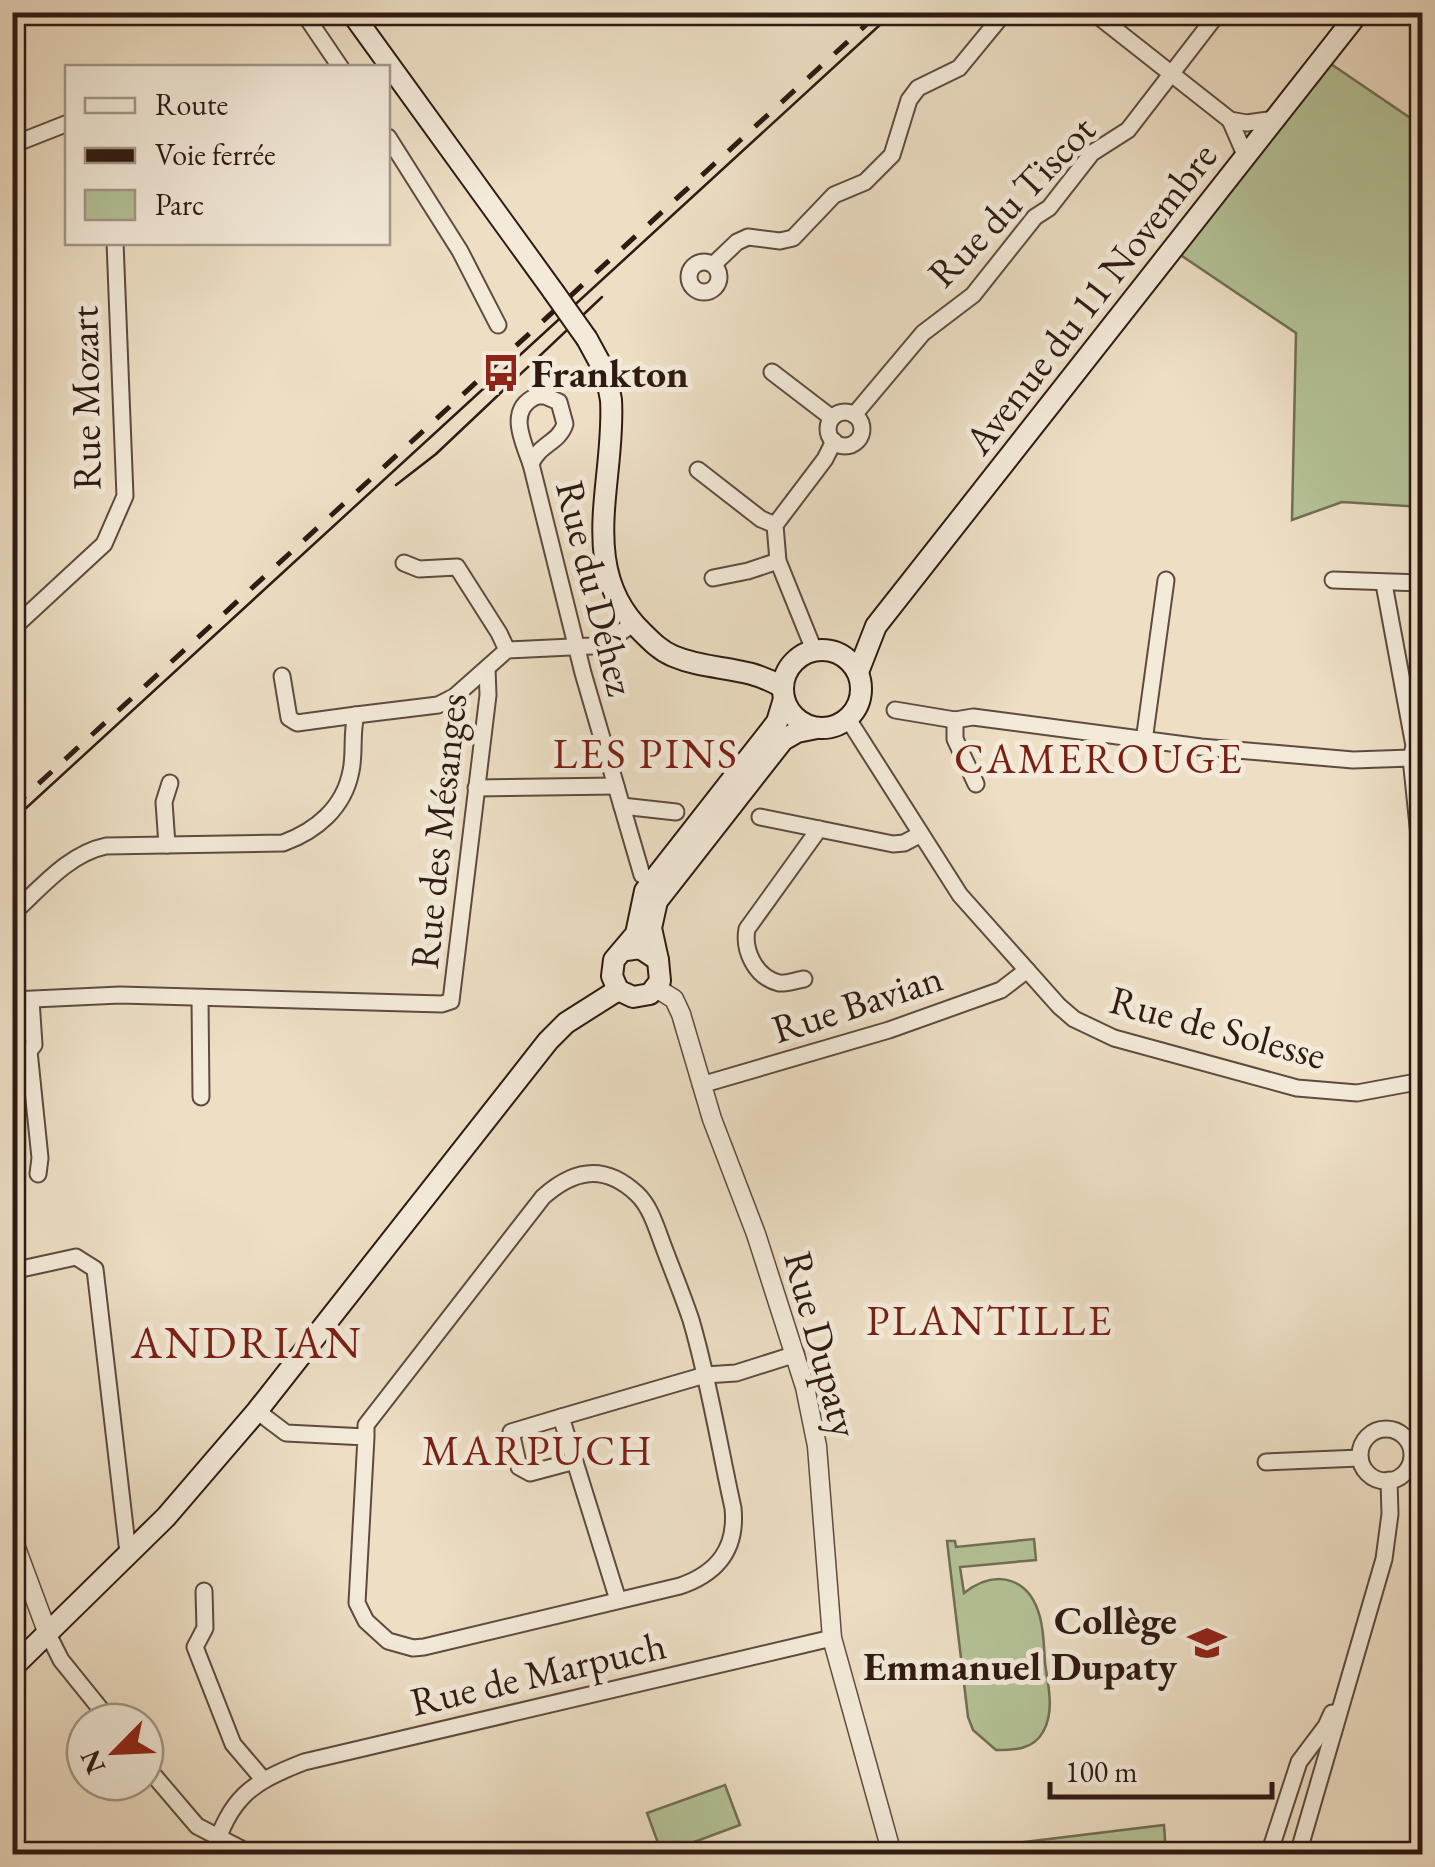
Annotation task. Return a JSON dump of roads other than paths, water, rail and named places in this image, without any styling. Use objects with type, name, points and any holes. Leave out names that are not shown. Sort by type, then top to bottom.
[{"type":"main road","points":[[351,12],[389,65]]},
{"type":"main road","name":"Avenue du 11 Novembre","points":[[858,672],[876,626],[1359,12]]},
{"type":"main road","points":[[390,66],[588,339],[606,374],[611,400],[604,568],[616,600],[632,624],[668,654],[692,663],[737,668],[791,664],[824,651],[850,662],[858,672],[860,697],[848,719],[839,725],[797,732],[783,740],[666,886],[652,913],[652,942],[658,960],[661,974],[656,988],[634,998],[614,984],[612,968],[619,954],[626,950],[640,948],[658,960]]},
{"type":"main road","name":"Avenue du 11 Novembre","points":[[824,651],[876,626]]},
{"type":"main road","points":[[626,950],[636,934],[645,891],[652,878],[777,722],[791,664]]},
{"type":"main road","points":[[737,668],[783,693],[794,719],[817,728]]},
{"type":"main road","points":[[12,1668],[166,1518],[257,1410],[548,1041],[566,1024],[618,990]]},
{"type":"street","points":[[303,12],[338,65]]},
{"type":"street","points":[[714,264],[748,236],[780,241],[793,238],[834,195],[865,182],[892,155],[909,100],[918,88],[959,68],[1004,12]]},
{"type":"street","points":[[1093,12],[1230,120],[1276,120]]},
{"type":"street","name":"Rue du Tiscot","points":[[775,525],[834,441],[845,446],[860,437],[862,425],[854,415],[923,333],[973,295],[1092,153],[1128,130],[1219,12]]},
{"type":"street","points":[[1230,120],[1246,157]]},
{"type":"street","points":[[12,146],[65,125]]},
{"type":"street","points":[[390,139],[460,251],[498,325]]},
{"type":"street","name":"Rue Mozart","points":[[12,629],[104,544],[125,496],[115,245]]},
{"type":"street","points":[[772,372],[832,418]]},
{"type":"street","points":[[834,441],[828,430],[832,418],[842,412],[854,415]]},
{"type":"street","name":"Rue du Déhez","points":[[531,464],[577,647],[642,875]]},
{"type":"street","points":[[698,470],[761,519],[775,525],[778,560],[824,651]]},
{"type":"street","points":[[712,578],[748,572],[778,560]]},
{"type":"street","points":[[404,563],[419,570],[457,567],[500,632],[506,650]]},
{"type":"street","points":[[1144,741],[1166,580]]},
{"type":"street","points":[[1333,580],[1422,584]]},
{"type":"street","points":[[1384,584],[1417,756],[1422,865]]},
{"type":"street","points":[[282,676],[288,718],[297,722],[438,706],[454,697],[506,650],[577,647],[608,639],[632,624]]},
{"type":"street","name":"Rue des Mésanges","points":[[200,998],[442,1004],[451,1001],[488,695],[487,668]]},
{"type":"street","points":[[894,710],[1144,741],[1353,760],[1417,756]]},
{"type":"street","points":[[12,914],[70,860],[88,850],[106,846],[283,843],[307,834],[327,818],[342,798],[351,772],[356,716]]},
{"type":"street","name":"Rue de Solesse","points":[[848,719],[960,895],[1058,1006],[1096,1031],[1256,1079],[1331,1094],[1422,1081]]},
{"type":"street","points":[[955,720],[955,739],[976,784]]},
{"type":"street","points":[[168,845],[164,802],[170,783]]},
{"type":"street","points":[[476,788],[616,786]]},
{"type":"street","points":[[622,806],[676,812]]},
{"type":"street","points":[[760,817],[893,844],[921,834]]},
{"type":"street","points":[[804,979],[780,984],[768,977],[749,958],[744,942],[747,929],[819,828]]},
{"type":"street","name":"Rue Bavian","points":[[702,1085],[889,1030],[1001,990],[1027,970]]},
{"type":"street","name":"Rue Dupaty","points":[[656,988],[678,1005],[796,1354],[816,1446],[832,1638],[892,1854]]},
{"type":"street","points":[[12,1000],[120,995],[200,998],[200,1097]]},
{"type":"street","points":[[31,1000],[34,1045],[21,1051],[40,1158],[38,1174]]},
{"type":"street","points":[[578,1174],[597,1174],[618,1179],[640,1196],[690,1318],[705,1375],[732,1508],[732,1538],[714,1570],[697,1580],[413,1648],[388,1641],[366,1621],[357,1602],[366,1425],[543,1197],[561,1180],[578,1174]]},
{"type":"street","points":[[12,1270],[76,1257],[94,1269],[128,1553]]},
{"type":"street","points":[[576,1461],[530,1473],[519,1466],[510,1432],[705,1375],[736,1373],[796,1354]]},
{"type":"street","points":[[257,1410],[286,1433],[366,1437]]},
{"type":"street","points":[[561,1416],[618,1600]]},
{"type":"street","points":[[1380,1429],[1416,1437],[1409,1467],[1397,1478],[1373,1478],[1360,1458],[1367,1437],[1380,1429]]},
{"type":"street","points":[[1266,1462],[1360,1458]]},
{"type":"street","points":[[1298,1854],[1384,1559],[1390,1514],[1389,1480]]},
{"type":"street","points":[[12,1537],[61,1660],[95,1702]]},
{"type":"street","points":[[204,1591],[205,1628],[195,1647],[233,1744],[262,1778]]},
{"type":"street","name":"Rue de Marpuch","points":[[212,1854],[224,1818],[262,1778],[304,1762],[832,1638]]},
{"type":"street","points":[[1274,1850],[1299,1762],[1326,1726],[1344,1688]]},
{"type":"street","points":[[1299,1762],[1322,1764],[1324,1770]]},
{"type":"street","points":[[165,1788],[197,1826],[251,1854]]},
{"type":"tram line","points":[[12,821],[894,12]]},
{"type":"tram line","points":[[396,485],[436,454],[602,297]]},
{"type":"railway","points":[[12,808],[880,12]]},
{"type":"place","name":"Frankton","points":[[501,373]]},
{"type":"place","name":"Collège Emmanuel Dupaty","points":[[1207,1643]]},
{"type":"district","name":"LES PINS","points":[[646,753]]},
{"type":"district","name":"CAMEROUGE","points":[[1099,758]]},
{"type":"district","name":"PLANTILLE","points":[[990,1320]]},
{"type":"district","name":"ANDRIAN","points":[[247,1342]]},
{"type":"district","name":"MARPUCH","points":[[538,1450]]}]
